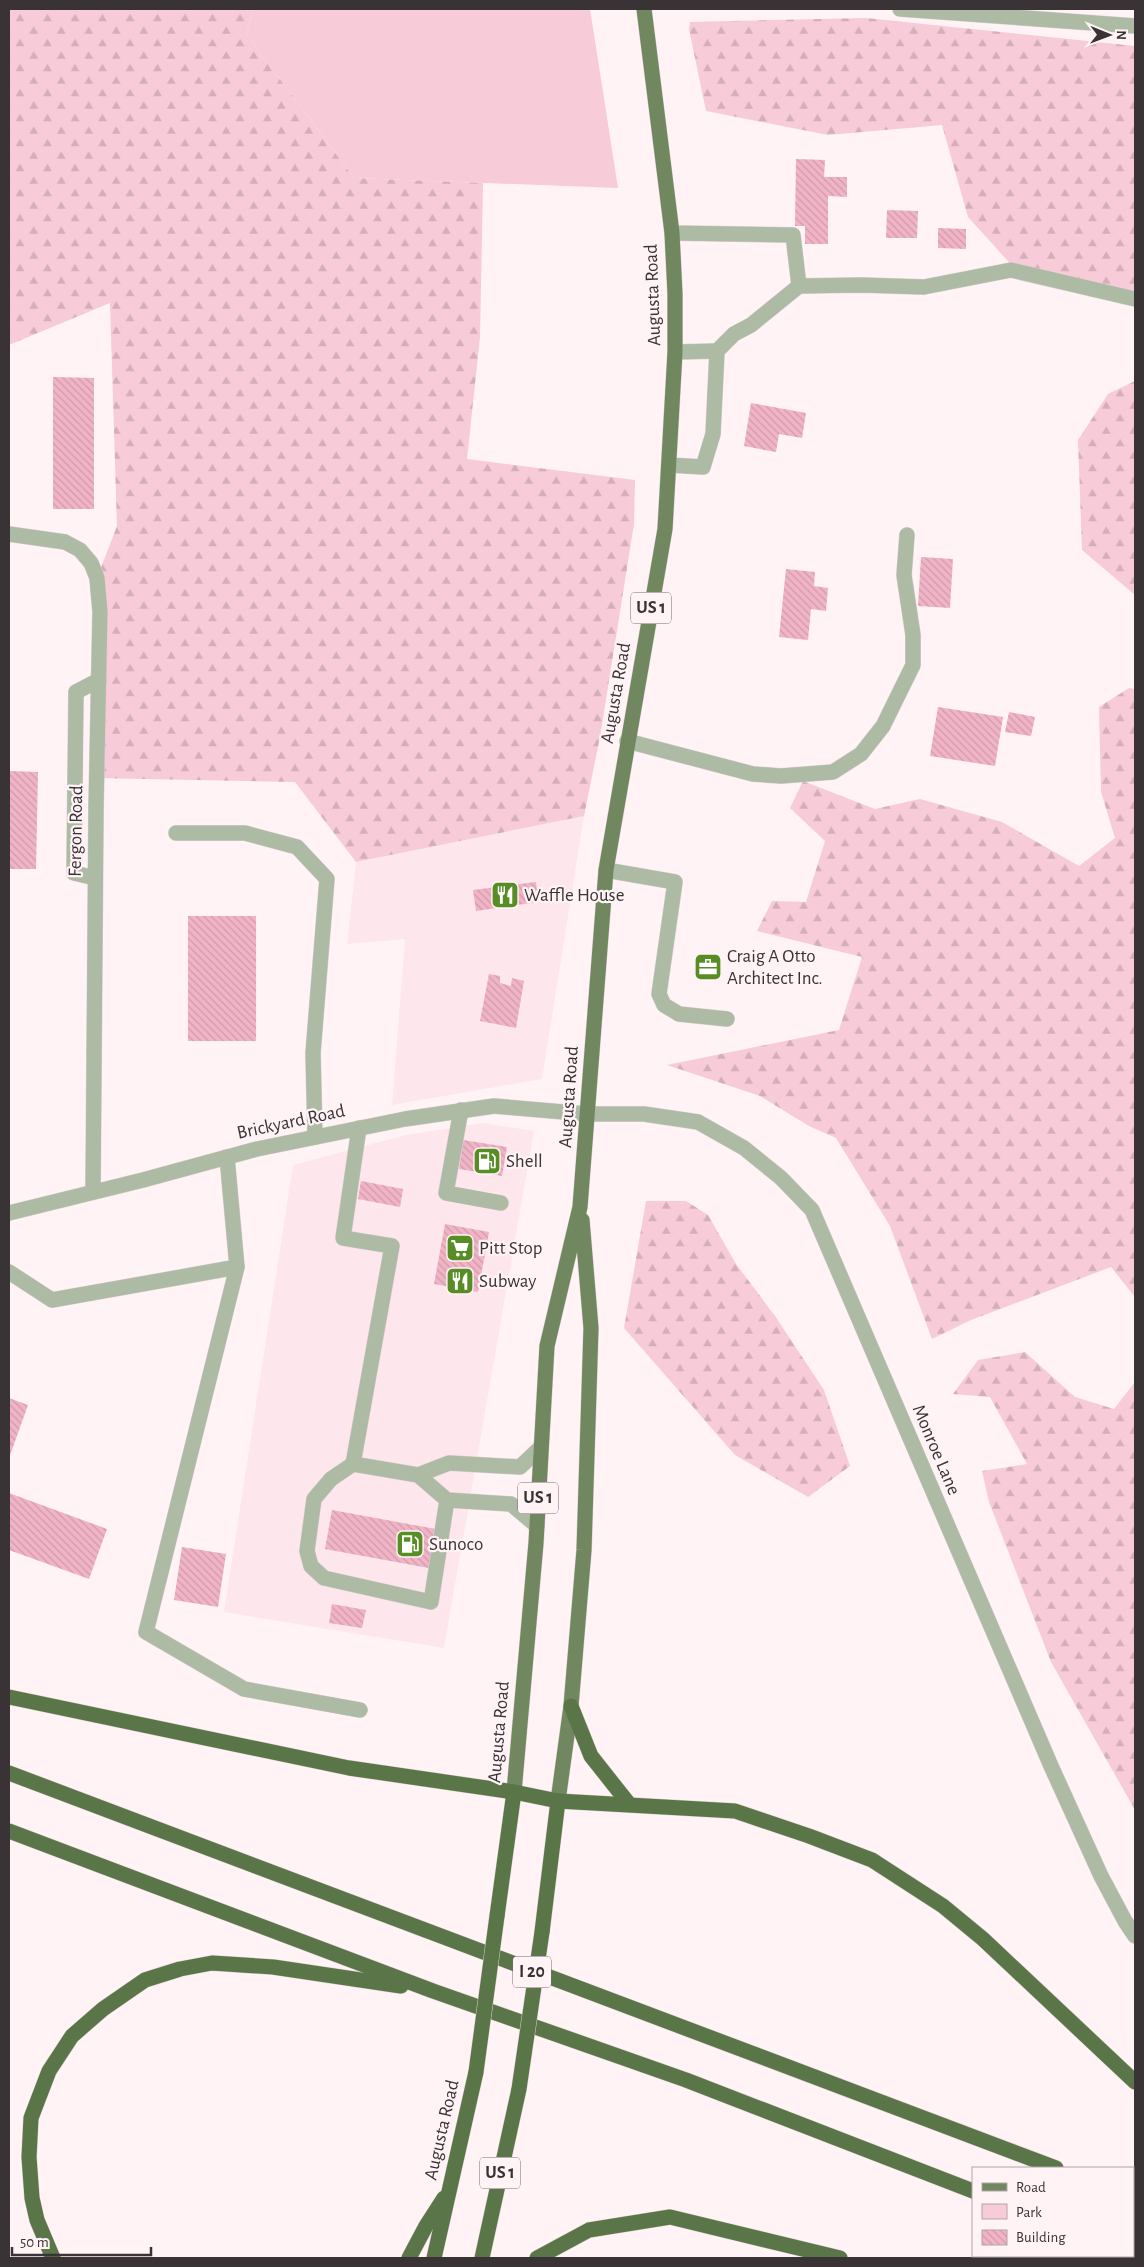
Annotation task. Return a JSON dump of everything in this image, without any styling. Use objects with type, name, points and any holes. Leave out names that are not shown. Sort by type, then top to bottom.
[{"type":"highway","points":[[9,1697],[349,1768],[514,1792],[558,1801],[735,1811],[872,1860],[943,1906],[983,1939],[1135,2082]]},
{"type":"highway","points":[[571,1706],[591,1756],[629,1804]]},
{"type":"highway","name":"I 20","points":[[9,1773],[1053,2167]]},
{"type":"highway","name":"Augusta Road","points":[[434,2258],[476,2072],[514,1792]]},
{"type":"highway","name":"Augusta Road","points":[[482,2258],[520,2089],[558,1801]]},
{"type":"highway","points":[[9,1831],[433,1991],[686,2080],[972,2191]]},
{"type":"highway","points":[[53,2258],[38,2220],[32,2198],[29,2157],[31,2118],[49,2071],[72,2036],[103,2009],[145,1980],[180,1969],[212,1964],[273,1967],[433,1991]]},
{"type":"highway","points":[[409,2258],[426,2226],[449,2190]]},
{"type":"highway","points":[[537,2258],[589,2230],[670,2218],[840,2258]]},
{"type":"main road","name":"Augusta Road","points":[[514,1792],[537,1526],[546,1346],[580,1206],[606,870],[665,529],[670,465],[675,352],[672,233],[644,9]]},
{"type":"main road","name":"Augusta Road","points":[[558,1801],[571,1706],[584,1550],[591,1328],[580,1206]]},
{"type":"street","points":[[900,9],[1135,26]]},
{"type":"street","points":[[672,233],[793,235],[799,286]]},
{"type":"street","points":[[670,465],[703,467],[713,434],[717,351],[734,334],[752,325],[799,286],[924,287],[1011,270],[1135,299]]},
{"type":"street","points":[[675,352],[717,351]]},
{"type":"street","name":"Fergon Road","points":[[9,534],[65,542],[80,550],[91,563],[98,578],[100,612],[95,878],[93,1192]]},
{"type":"street","points":[[628,741],[753,774],[781,776],[833,772],[861,754],[883,726],[913,665],[913,635],[904,575],[907,535]]},
{"type":"street","points":[[95,878],[74,873],[76,692],[99,680]]},
{"type":"street","points":[[176,833],[245,833],[297,847],[327,879],[313,1053],[315,1137]]},
{"type":"street","points":[[606,870],[675,882],[659,994],[664,1005],[679,1014],[727,1019]]},
{"type":"street","name":"Brickyard Road","points":[[9,1213],[227,1157],[359,1128],[461,1110],[494,1106],[588,1114]]},
{"type":"street","points":[[461,1110],[446,1193],[501,1203]]},
{"type":"street","name":"Monroe Lane","points":[[588,1114],[644,1114],[698,1122],[744,1148],[780,1178],[812,1210],[1050,1766],[1101,1876],[1135,1936]]},
{"type":"street","points":[[353,1464],[392,1246],[343,1238],[359,1128]]},
{"type":"street","points":[[227,1157],[237,1267],[146,1632],[244,1689],[360,1710]]},
{"type":"street","points":[[9,1272],[52,1300],[237,1267]]},
{"type":"street","points":[[418,1475],[449,1462],[520,1467],[541,1447]]},
{"type":"street","points":[[447,1500],[431,1602],[324,1578],[311,1566],[307,1551],[314,1499],[331,1479],[353,1464],[418,1475],[447,1500],[511,1504],[537,1526]]},
{"type":"shaded area","points":[[584,816],[542,1079],[392,1105],[405,939],[347,944],[356,862]]},
{"type":"shaded area","points":[[483,1123],[534,1131],[444,1648],[224,1612],[293,1165],[406,1135]]},
{"type":"green space","points":[[9,9],[254,9],[246,34],[354,178],[483,183],[480,337],[467,459],[635,480],[634,524],[600,737],[584,816],[356,862],[295,782],[96,778],[97,578],[117,526],[110,303],[9,345]]},
{"type":"green space","points":[[254,9],[590,9],[618,188],[354,178],[246,34]]},
{"type":"green space","points":[[866,18],[1135,46],[1135,294],[1017,271],[968,217],[942,125],[828,135],[706,111],[689,29],[690,22]]},
{"type":"green space","points":[[1135,381],[1135,595],[1082,550],[1078,440],[1108,394]]},
{"type":"green space","points":[[1129,688],[1135,689],[1135,1297],[1111,1267],[971,1320],[932,1339],[890,1226],[836,1138],[809,1126],[760,1096],[667,1065],[839,1030],[862,957],[757,931],[772,901],[806,902],[825,841],[790,808],[803,781],[875,809],[920,799],[1002,822],[1079,866],[1115,838],[1101,792],[1099,707]]},
{"type":"green space","points":[[646,1201],[686,1201],[708,1215],[736,1264],[775,1316],[824,1390],[850,1466],[808,1497],[735,1455],[624,1328]]},
{"type":"green space","points":[[1025,1352],[1075,1397],[1114,1409],[1135,1382],[1135,1810],[1051,1662],[989,1502],[982,1471],[1027,1464],[990,1397],[953,1394],[978,1360]]},
{"type":"building","points":[[796,159],[825,160],[824,177],[847,177],[847,197],[828,196],[828,244],[805,244],[805,226],[795,226]]},
{"type":"building","points":[[887,210],[918,211],[917,238],[886,238]]},
{"type":"building","points":[[938,228],[966,229],[966,249],[938,248]]},
{"type":"building","points":[[53,377],[94,378],[94,509],[53,509]]},
{"type":"building","points":[[751,403],[806,413],[802,438],[779,434],[776,452],[744,446]]},
{"type":"building","points":[[921,557],[953,559],[950,608],[918,606]]},
{"type":"building","points":[[786,569],[815,572],[814,586],[828,588],[826,611],[811,609],[808,640],[779,637]]},
{"type":"building","points":[[938,707],[1003,717],[995,766],[930,756]]},
{"type":"building","points":[[1009,712],[1035,717],[1031,736],[1005,732]]},
{"type":"building","points":[[9,771],[38,772],[36,869],[9,869]]},
{"type":"building","points":[[536,882],[538,902],[476,911],[473,890]]},
{"type":"building","points":[[188,916],[256,916],[256,1041],[188,1041]]},
{"type":"building","points":[[489,974],[500,976],[500,983],[511,986],[512,978],[524,981],[516,1028],[480,1021]]},
{"type":"building","points":[[463,1140],[507,1147],[502,1176],[459,1169]]},
{"type":"building","points":[[361,1181],[403,1189],[400,1207],[358,1199]]},
{"type":"building","points":[[445,1224],[489,1232],[478,1292],[434,1284]]},
{"type":"building","points":[[9,1398],[28,1405],[9,1458]]},
{"type":"building","points":[[9,1493],[107,1529],[89,1579],[9,1550]]},
{"type":"building","points":[[332,1510],[441,1530],[434,1569],[325,1549]]},
{"type":"building","points":[[182,1547],[226,1554],[218,1607],[174,1600]]},
{"type":"building","points":[[332,1604],[366,1610],[362,1628],[329,1623]]},
{"type":"place","name":"Waffle House","points":[[505,895]]},
{"type":"place","name":"Craig A Otto Architect Inc.","points":[[708,967]]},
{"type":"place","name":"Shell","points":[[487,1161]]},
{"type":"place","name":"Pitt Stop","points":[[460,1248]]},
{"type":"place","name":"Subway","points":[[460,1281]]},
{"type":"place","name":"Sunoco","points":[[410,1544]]}]
